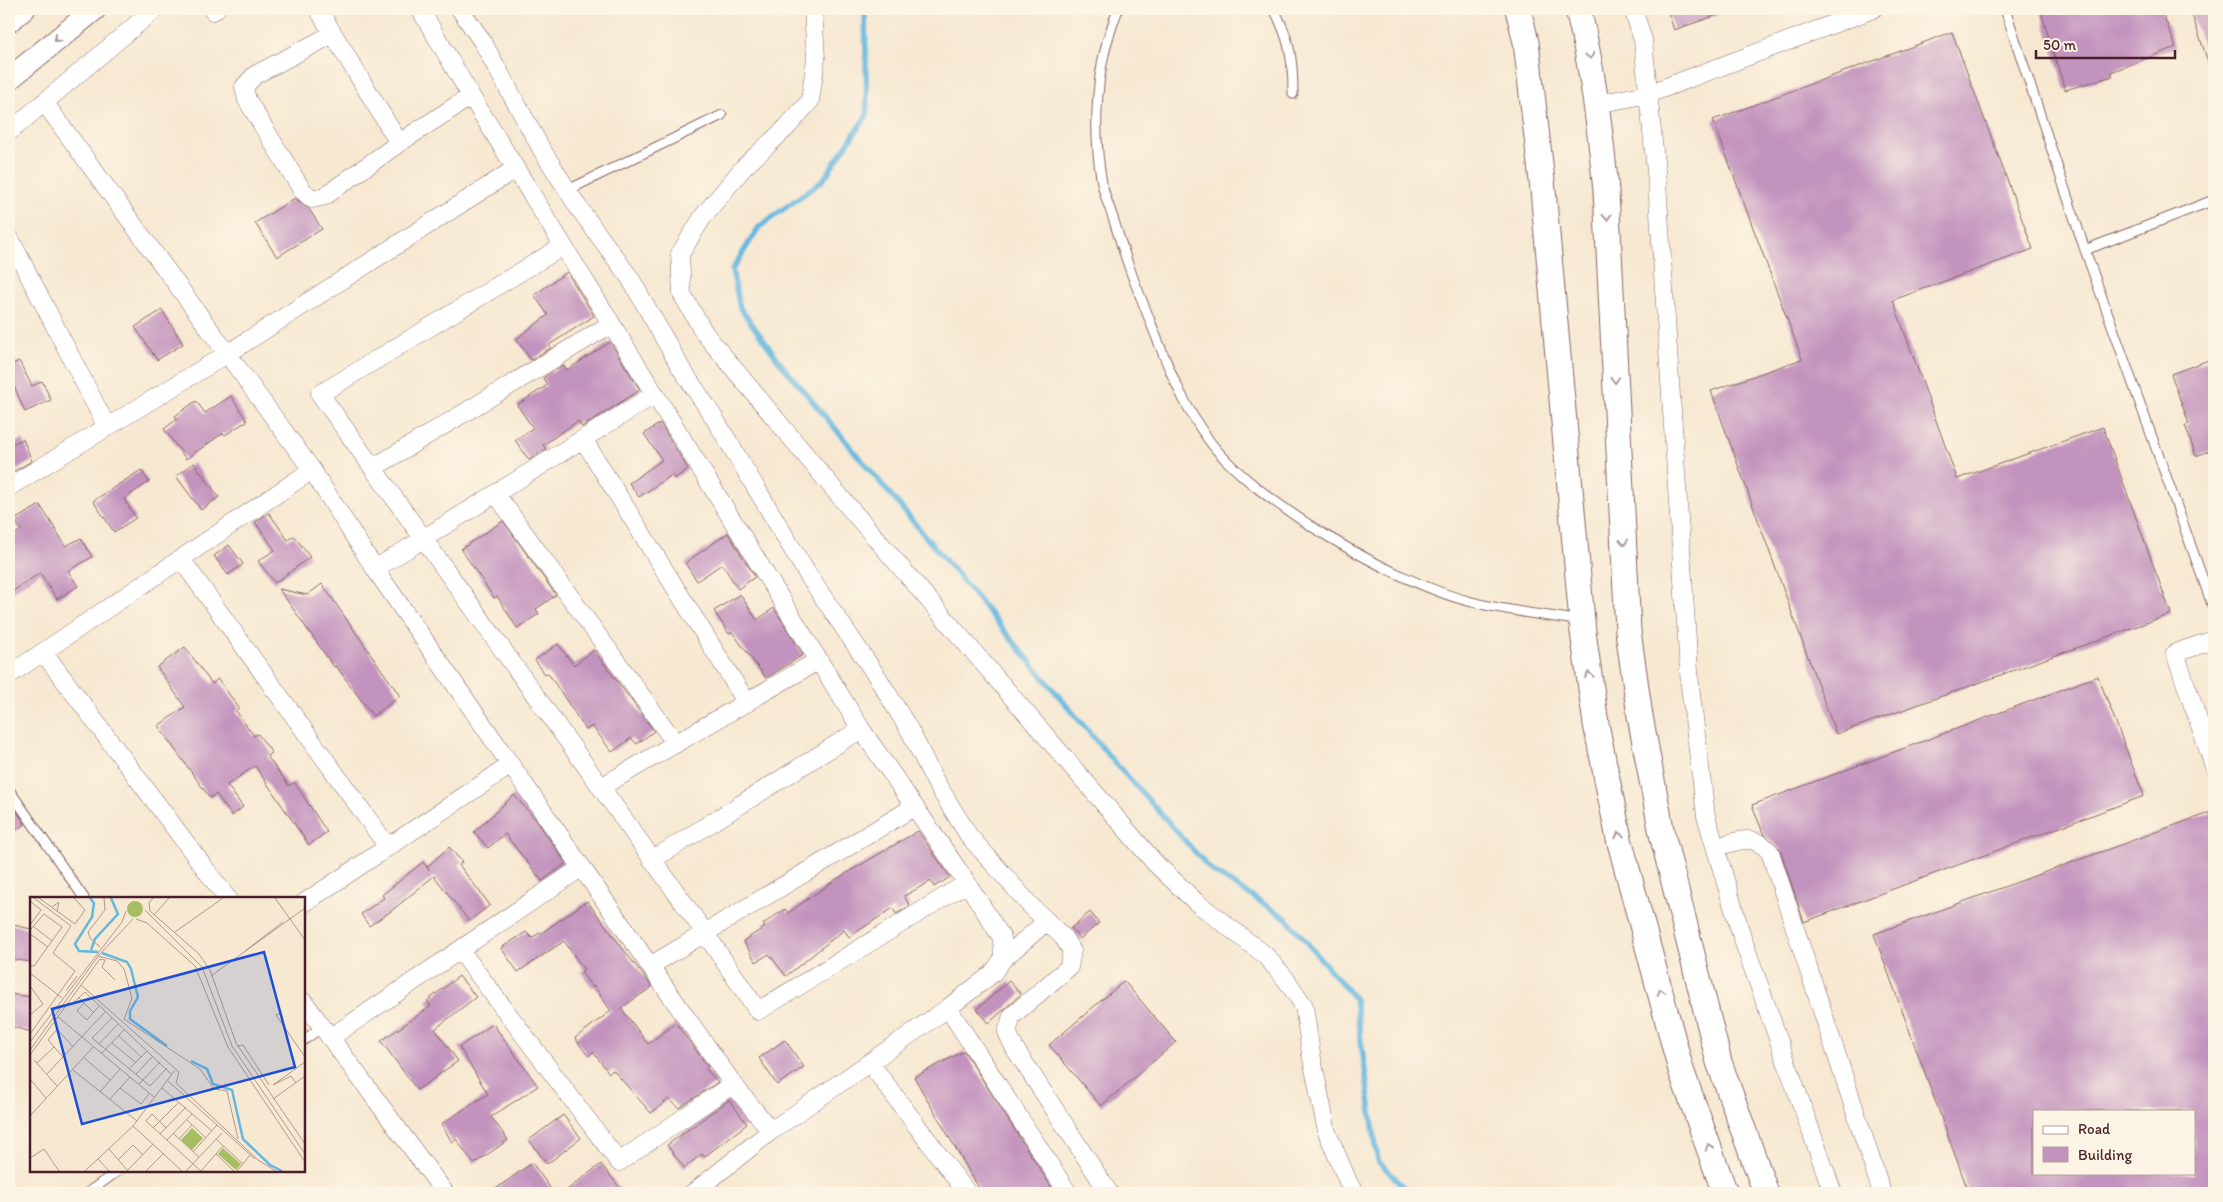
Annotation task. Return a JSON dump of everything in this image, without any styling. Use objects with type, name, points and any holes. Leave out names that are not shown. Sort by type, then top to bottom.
[{"type":"main road","points":[[1518,9],[1526,42],[1543,190],[1582,622],[1596,724],[1619,839],[1681,1070],[1725,1193]]},
{"type":"main road","points":[[1578,9],[1591,61],[1606,191],[1628,631],[1640,716],[1662,834],[1719,1062],[1766,1193]]},
{"type":"street","points":[[9,21],[24,9]]},
{"type":"street","points":[[9,79],[95,9]]},
{"type":"street","points":[[9,132],[155,9]]},
{"type":"street","points":[[318,9],[399,143]]},
{"type":"street","points":[[420,9],[470,96],[861,730],[968,883],[1002,938],[1003,959]]},
{"type":"street","points":[[460,9],[482,41],[542,150],[630,278],[681,368],[713,416],[808,574],[878,678],[910,731],[935,781],[969,836],[1063,937],[1072,952],[1070,967],[1012,1016],[1007,1032],[1015,1049],[1109,1193]]},
{"type":"street","points":[[813,9],[816,59],[810,101],[786,128],[744,166],[704,215],[680,254],[682,294],[705,334],[835,491],[1155,863],[1196,902],[1265,955],[1285,978],[1304,1006],[1311,1054],[1328,1132],[1349,1184],[1356,1193]]},
{"type":"street","points":[[1633,9],[1643,40],[1657,182],[1690,686],[1706,816],[1743,940],[1833,1193]]},
{"type":"street","points":[[1597,104],[1648,94],[1873,9]]},
{"type":"street","points":[[333,34],[255,75],[244,87],[247,100],[302,190],[312,199],[325,196],[399,143],[470,96]]},
{"type":"street","points":[[44,102],[312,470],[375,569],[650,966],[733,1084],[771,1131]]},
{"type":"street","points":[[9,487],[227,354],[515,169]]},
{"type":"street","points":[[9,237],[107,427]]},
{"type":"street","points":[[563,246],[320,394],[705,933],[758,1011],[968,883]]},
{"type":"street","points":[[373,468],[611,324]]},
{"type":"street","points":[[375,569],[655,394]]},
{"type":"street","points":[[583,439],[746,703]]},
{"type":"street","points":[[9,675],[312,470]]},
{"type":"street","points":[[496,494],[676,744]]},
{"type":"street","points":[[181,559],[388,847]]},
{"type":"street","points":[[2214,640],[2174,654],[2214,766]]},
{"type":"street","points":[[44,653],[226,897]]},
{"type":"street","points":[[601,788],[819,660]]},
{"type":"street","points":[[652,860],[861,730]]},
{"type":"street","points":[[305,903],[511,765]]},
{"type":"street","points":[[650,966],[914,807]]},
{"type":"street","points":[[1715,847],[1752,839],[1761,843],[1770,852],[1882,1193]]},
{"type":"street","points":[[326,1033],[460,950],[582,867]]},
{"type":"street","points":[[694,1193],[771,1131],[948,1008],[992,974],[1003,959],[1047,921]]},
{"type":"street","points":[[460,950],[619,1162],[733,1084]]},
{"type":"street","points":[[305,1003],[445,1193]]},
{"type":"street","points":[[948,1008],[1068,1193]]},
{"type":"street","points":[[870,1063],[967,1193]]},
{"type":"lane","points":[[1118,9],[1105,48],[1098,96],[1098,136],[1102,183],[1131,273],[1168,365],[1184,402],[1209,441],[1244,478],[1296,516],[1368,559],[1428,588],[1472,602],[1582,622]]},
{"type":"lane","points":[[1274,9],[1286,33],[1292,53],[1293,94]]},
{"type":"lane","points":[[2005,9],[2084,250],[2214,610]]},
{"type":"lane","points":[[568,190],[722,115]]},
{"type":"lane","points":[[2084,250],[2214,200]]},
{"type":"lane","points":[[10,791],[83,897]]},
{"type":"lane","points":[[305,1040],[326,1033]]},
{"type":"lane","points":[[86,1193],[117,1172]]},
{"type":"building","points":[[1667,9],[1729,9],[1729,11],[1674,30]]},
{"type":"building","points":[[2040,9],[2161,9],[2176,47],[2111,72],[2113,76],[2065,90]]},
{"type":"building","points":[[2190,9],[2214,9],[2214,73],[2212,73]]},
{"type":"building","points":[[1952,32],[2033,249],[1893,300],[1957,479],[2103,427],[2171,614],[1836,734],[1711,391],[1802,359],[1713,120]]},
{"type":"building","points":[[295,198],[309,209],[322,229],[277,257],[255,223]]},
{"type":"building","points":[[567,272],[594,316],[549,345],[551,348],[531,360],[516,339],[548,315],[534,295]]},
{"type":"building","points":[[162,310],[183,344],[157,360],[135,327]]},
{"type":"building","points":[[610,342],[640,390],[582,427],[578,421],[543,445],[546,449],[529,460],[515,440],[533,428],[517,405],[546,386],[547,384],[543,378],[563,365],[567,370]]},
{"type":"building","points":[[2214,358],[2214,449],[2196,456],[2185,425],[2189,424],[2171,374]]},
{"type":"building","points":[[19,361],[32,386],[42,381],[51,400],[25,412],[9,374],[9,366]]},
{"type":"building","points":[[231,396],[247,421],[225,435],[223,433],[186,459],[164,429],[177,419],[175,416],[196,401],[205,413]]},
{"type":"building","points":[[660,423],[688,469],[674,479],[672,475],[639,497],[629,483],[662,460],[644,434]]},
{"type":"building","points":[[23,439],[32,461],[9,474],[9,445]]},
{"type":"building","points":[[194,463],[219,497],[201,510],[176,476]]},
{"type":"building","points":[[141,470],[149,482],[124,499],[136,518],[114,532],[93,501]]},
{"type":"building","points":[[40,505],[66,546],[81,538],[92,557],[68,571],[78,586],[57,599],[40,573],[9,594],[9,538],[21,530],[14,520]]},
{"type":"building","points":[[269,513],[288,540],[294,536],[310,557],[275,583],[258,561],[275,550],[255,522]]},
{"type":"building","points":[[503,521],[556,595],[536,609],[539,614],[517,628],[497,596],[494,598],[461,549]]},
{"type":"building","points":[[728,533],[755,577],[738,589],[722,564],[697,581],[685,563]]},
{"type":"building","points":[[229,545],[243,564],[228,575],[214,556]]},
{"type":"building","points":[[322,584],[400,696],[373,716],[336,666],[334,667],[279,589],[307,595]]},
{"type":"building","points":[[740,594],[757,620],[774,608],[803,655],[766,678],[732,632],[729,634],[714,611]]},
{"type":"building","points":[[558,644],[574,665],[594,650],[654,731],[637,744],[631,738],[612,752],[592,726],[586,730],[548,673],[545,674],[535,660]]},
{"type":"building","points":[[185,647],[212,684],[218,679],[239,708],[236,711],[254,736],[258,734],[272,753],[267,756],[289,786],[294,782],[327,832],[309,845],[255,766],[227,785],[243,807],[232,816],[216,794],[210,798],[158,726],[185,707],[157,667]]},
{"type":"building","points":[[2098,676],[2144,796],[1804,922],[1780,849],[1763,833],[1752,805]]},
{"type":"building","points":[[514,795],[536,820],[566,863],[542,881],[505,834],[488,848],[474,832]]},
{"type":"building","points":[[9,800],[25,824],[9,835]]},
{"type":"building","points":[[2214,811],[2214,1193],[1969,1193],[1874,934]]},
{"type":"building","points":[[918,831],[950,877],[934,887],[931,881],[904,896],[910,906],[896,914],[893,908],[849,937],[844,930],[786,976],[769,954],[756,962],[743,941],[765,927],[763,924],[785,909],[788,913],[835,880]]},
{"type":"building","points":[[449,847],[462,862],[459,865],[490,905],[469,921],[434,876],[390,912],[369,926],[361,914],[384,898],[382,895],[423,862],[429,870],[427,867]]},
{"type":"building","points":[[587,901],[652,987],[621,1008],[648,1044],[676,1023],[708,1067],[706,1069],[718,1082],[679,1108],[669,1099],[651,1113],[613,1070],[609,1073],[593,1052],[588,1056],[575,1038],[611,1011],[594,986],[592,987],[581,972],[584,970],[564,941],[518,972],[501,948],[526,932],[532,938],[540,934]]},
{"type":"building","points":[[1090,912],[1099,923],[1080,939],[1071,928]]},
{"type":"building","points":[[9,924],[30,929],[30,962],[9,959]]},
{"type":"building","points":[[459,976],[476,997],[435,1029],[458,1061],[417,1090],[381,1041],[431,1006],[427,1001]]},
{"type":"building","points":[[1009,981],[1021,994],[989,1023],[977,1009]]},
{"type":"building","points":[[1124,981],[1176,1042],[1101,1106],[1049,1045]]},
{"type":"building","points":[[9,994],[30,997],[30,1032],[9,1026]]},
{"type":"building","points":[[493,1024],[538,1086],[491,1117],[508,1140],[474,1164],[456,1139],[452,1142],[441,1124],[488,1094],[459,1047]]},
{"type":"building","points":[[785,1040],[804,1067],[777,1085],[759,1058]]},
{"type":"building","points":[[964,1051],[1055,1193],[982,1193],[914,1077]]},
{"type":"building","points":[[729,1100],[747,1124],[704,1157],[702,1154],[684,1168],[667,1145]]},
{"type":"building","points":[[563,1115],[581,1138],[547,1164],[529,1140]]},
{"type":"building","points":[[532,1163],[554,1193],[490,1193]]},
{"type":"building","points":[[601,1164],[624,1193],[563,1193]]},
{"type":"waterway","points":[[865,9],[867,115],[823,180],[759,227],[732,270],[740,308],[783,366],[1109,756],[1212,871],[1286,918],[1355,999],[1378,1161],[1410,1193]]}]
